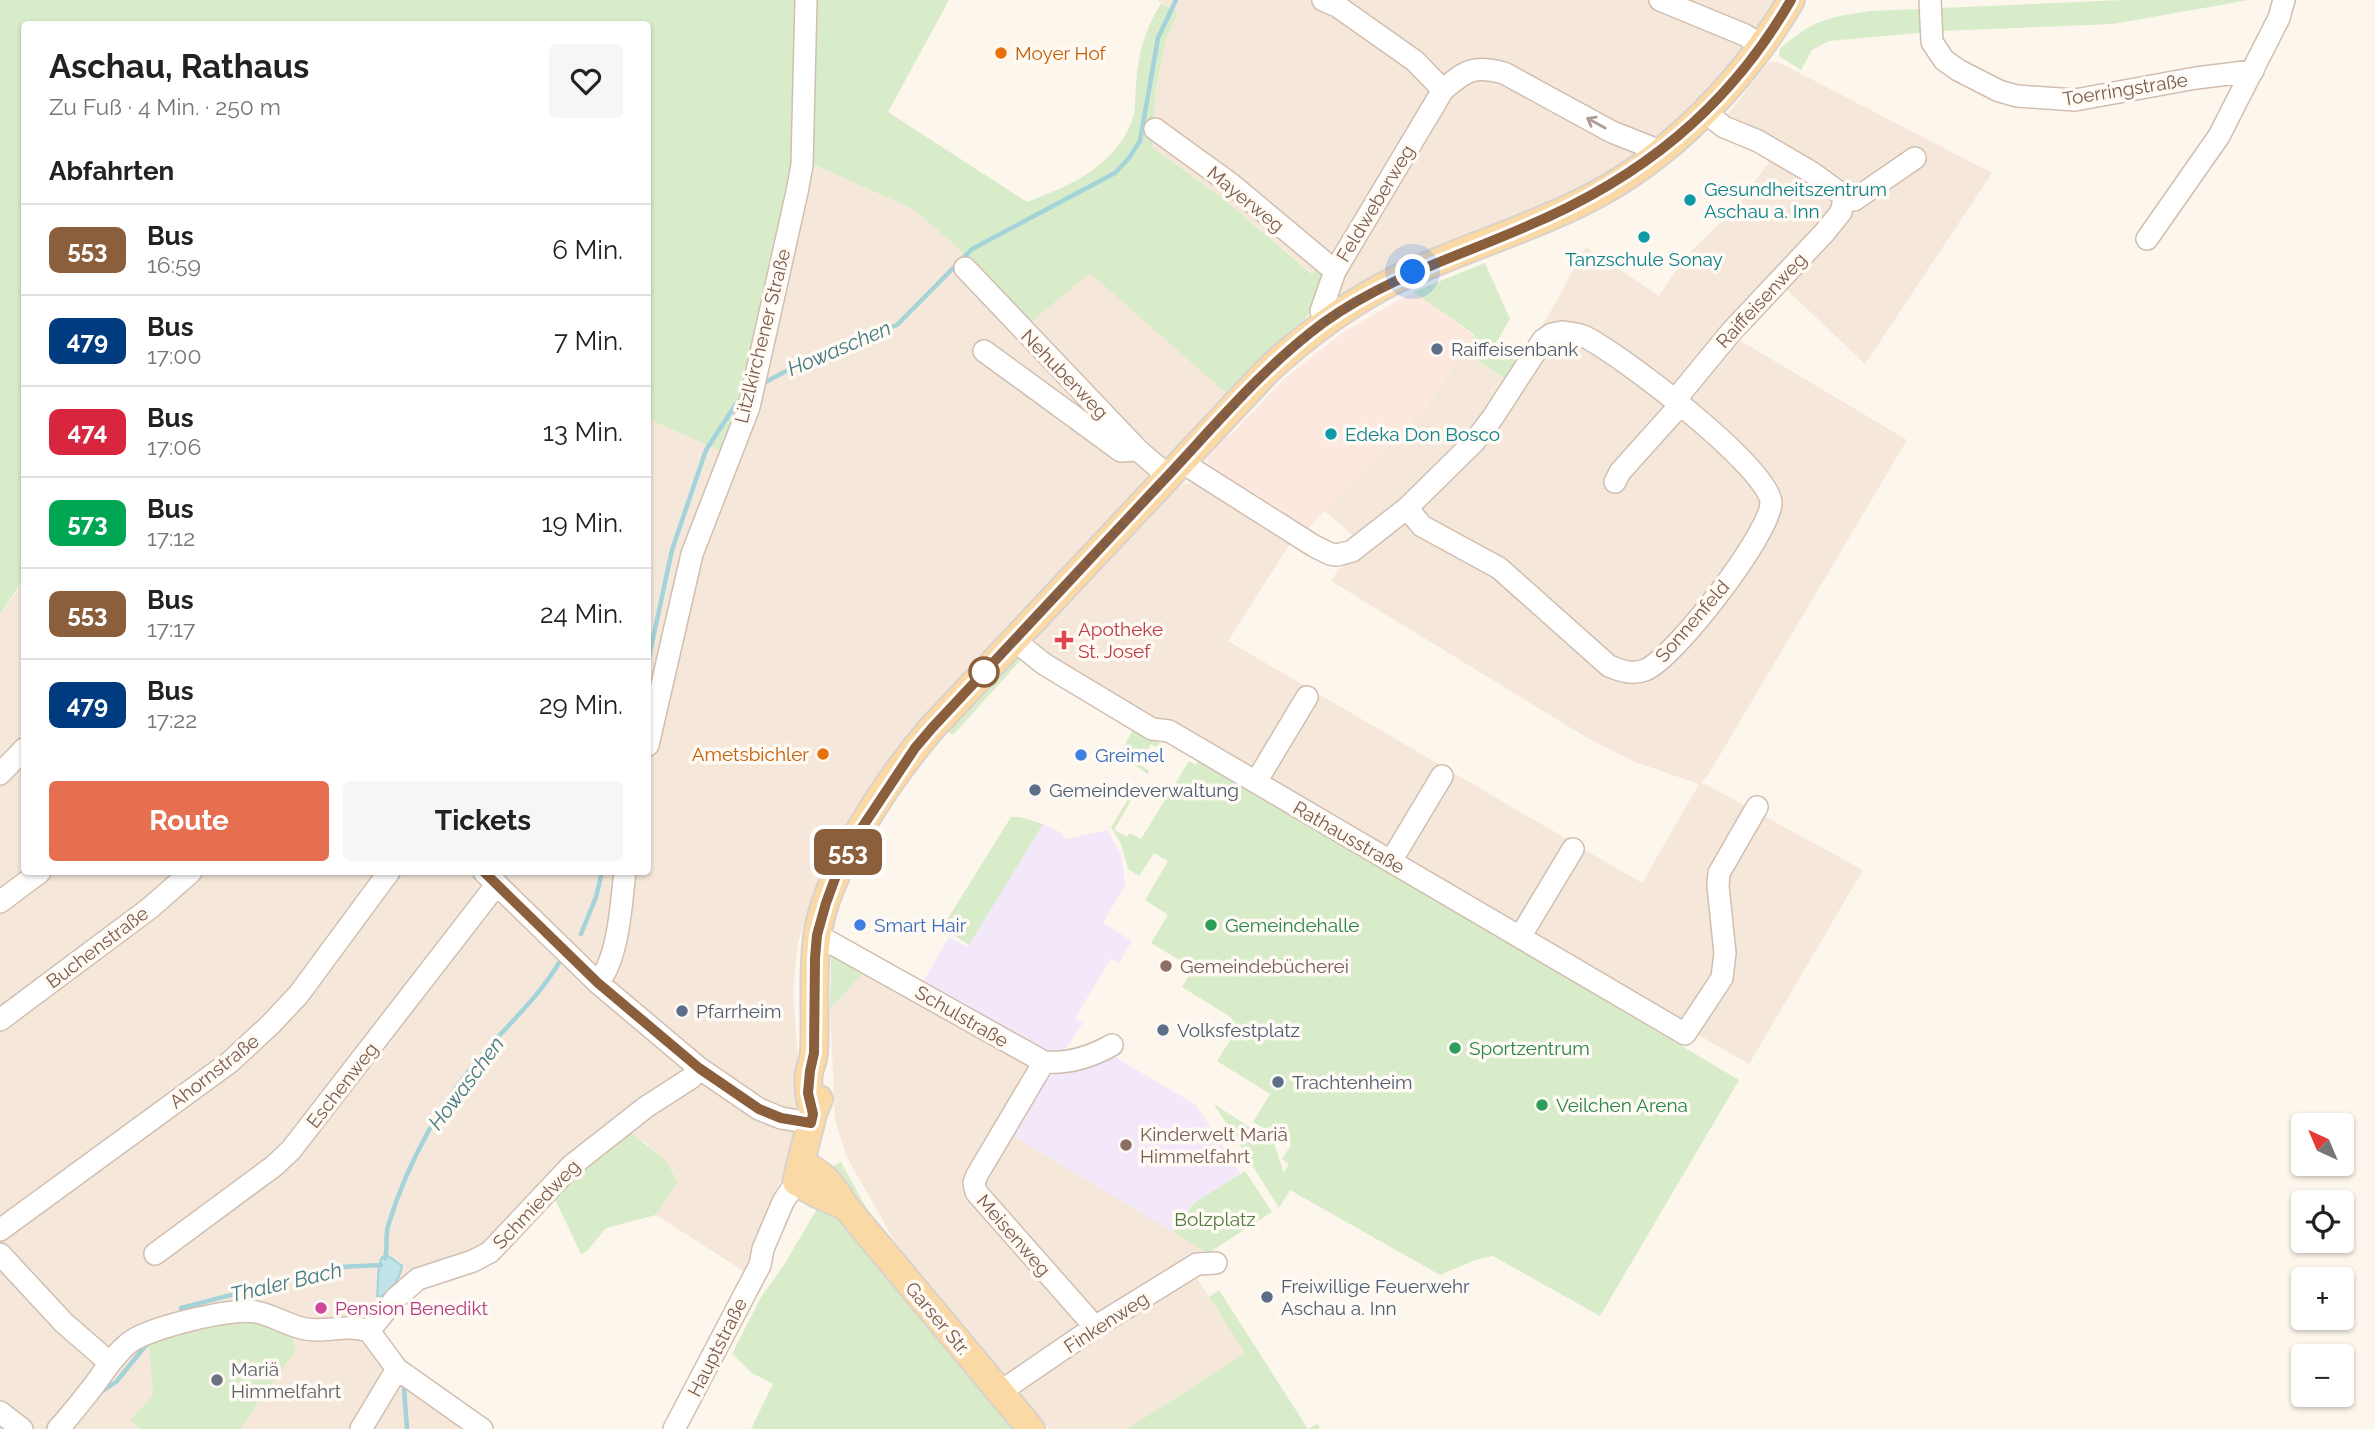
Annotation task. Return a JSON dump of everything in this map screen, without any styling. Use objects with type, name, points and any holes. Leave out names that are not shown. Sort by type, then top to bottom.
[{"type":"main road","name":"Hauptstraße","points":[[797,1177],[812,1119],[808,1093],[814,1053],[817,935],[837,873],[890,783],[915,748],[1268,370],[1325,321],[1393,281],[1584,201],[1623,178],[1705,112],[1727,88],[1791,0]]},
{"type":"main road","name":"Garser Str.","points":[[797,1177],[823,1175],[845,1206],[1031,1429]]},
{"type":"street","name":"Litzlkirchener Straße","points":[[651,732],[692,554],[749,407],[797,192],[802,165],[806,0]]},
{"type":"street","points":[[1323,0],[1337,6],[1415,61],[1443,90],[1472,69],[1485,68],[1504,73],[1612,132],[1650,148],[1656,154]]},
{"type":"street","points":[[1660,0],[1745,35],[1760,45]]},
{"type":"street","name":"Toerringstraße","points":[[1930,0],[1932,42],[1944,60],[1958,70],[2017,96],[2075,100],[2196,78],[2253,71]]},
{"type":"street","points":[[2147,239],[2219,136],[2279,18],[2284,0]]},
{"type":"street","name":"Feldweberweg","points":[[1325,321],[1321,311],[1335,271],[1443,90]]},
{"type":"street","points":[[1705,112],[1724,127],[1758,141],[1811,172],[1840,193],[1844,200],[1854,200],[1915,158]]},
{"type":"street","name":"Mayerweg","points":[[1155,129],[1231,184],[1335,271]]},
{"type":"street","name":"Raiffeisenweg","points":[[1679,402],[1731,332],[1825,232],[1841,212],[1844,200]]},
{"type":"street","name":"Nehuberweg","points":[[965,268],[1139,450],[1175,468]]},
{"type":"street","name":"Sonnenfeld","points":[[1175,468],[1191,468],[1300,538],[1330,554],[1352,551],[1407,509],[1474,442],[1543,340],[1562,332],[1583,336],[1679,402],[1756,474],[1770,494],[1771,505],[1763,530],[1735,571],[1685,634],[1654,665],[1646,670],[1630,673],[1609,666],[1499,568],[1422,526],[1407,509]]},
{"type":"street","points":[[984,351],[1121,451],[1139,450]]},
{"type":"street","points":[[1615,482],[1620,472],[1679,402]]},
{"type":"street","name":"Rathausstraße","points":[[1014,640],[1044,664],[1152,729],[1169,731],[1685,1034],[1722,978],[1725,953],[1718,886],[1720,873],[1757,807]]},
{"type":"street","points":[[1256,782],[1307,697]]},
{"type":"street","points":[[0,774],[21,752]]},
{"type":"street","points":[[1391,861],[1442,776]]},
{"type":"street","points":[[1520,937],[1573,849]]},
{"type":"street","points":[[0,902],[36,875]]},
{"type":"street","name":"Buchenstraße","points":[[0,1020],[140,915],[187,875]]},
{"type":"street","name":"Ahornstraße","points":[[0,1230],[230,1062],[250,1044],[299,994],[387,875]]},
{"type":"street","points":[[598,983],[609,966],[625,875]]},
{"type":"street","points":[[490,878],[598,983],[699,1068],[759,1109],[781,1118],[812,1119]]},
{"type":"street","name":"Eschenweg","points":[[155,1254],[274,1166],[291,1150],[490,878]]},
{"type":"street","name":"Schulstraße","points":[[817,935],[1044,1062]]},
{"type":"street","points":[[1044,1062],[1069,1062],[1094,1055],[1112,1045]]},
{"type":"street","name":"Meisenweg","points":[[1044,1062],[974,1183],[976,1192],[1095,1327]]},
{"type":"street","name":"Schmiedweg","points":[[369,1331],[395,1299],[418,1279],[473,1261],[490,1252],[571,1166],[646,1107],[691,1078],[699,1068]]},
{"type":"street","name":"Hauptstraße","points":[[674,1429],[760,1265],[763,1249],[797,1177]]},
{"type":"street","points":[[0,1254],[64,1322],[110,1363]]},
{"type":"street","name":"Finkenweg","points":[[1000,1392],[1095,1327],[1197,1264],[1216,1263]]},
{"type":"street","points":[[58,1429],[110,1363],[139,1335],[241,1310],[270,1315],[300,1328],[318,1330],[348,1327],[369,1331],[397,1369],[482,1429]]},
{"type":"street","points":[[361,1429],[397,1369]]},
{"type":"street","points":[[0,1412],[22,1429]]},
{"type":"shaded area","points":[[1157,0],[1773,0],[1746,45],[1693,105],[1661,135],[1606,174],[1528,212],[1380,274],[1335,298],[1319,267],[1313,274],[1220,196],[1152,147],[1156,88],[1165,43],[1178,14]]},
{"type":"shaded area","points":[[1769,62],[1778,62],[1992,173],[1865,364],[1783,286],[1736,338],[1907,440],[1708,775],[1700,783],[1863,870],[1749,1064],[1155,723],[1043,656],[1036,640],[1039,632],[1176,485],[1196,483],[1291,542],[1228,641],[1642,883],[1699,784],[1635,762],[1589,739],[1331,581],[1338,570],[1367,548],[1325,511],[1427,406],[1464,352],[1507,381],[1548,316],[1586,247],[1659,296],[1686,256],[1730,213],[1781,147],[1728,114]]},
{"type":"shaded area","points":[[810,163],[913,209],[958,248],[1026,326],[1090,272],[1227,394],[1000,638],[839,846],[824,871],[798,942],[793,991],[799,1075],[790,1155],[745,1272],[656,1215],[678,1180],[665,1160],[642,1140],[575,1171],[511,1241],[417,1288],[384,1322],[383,1330],[397,1355],[470,1429],[240,1429],[275,1380],[149,1347],[153,1395],[130,1420],[140,1429],[0,1429],[0,616],[21,584],[21,875],[651,875],[651,420],[725,453]],"holes":[[[378,1267],[400,1276],[393,1288],[377,1296]]]},
{"type":"shaded area","points":[[1413,292],[1475,336],[1427,406],[1306,530],[1208,464],[1207,455],[1211,450],[1220,440],[1232,434],[1285,378],[1345,331]]},
{"type":"shaded area","points":[[1043,824],[1060,832],[1066,839],[1108,830],[1121,854],[1125,885],[1103,923],[1132,941],[1119,963],[1111,958],[1075,1018],[1083,1023],[1070,1043],[1056,1054],[1039,1055],[921,985],[949,937],[967,947]]},
{"type":"shaded area","points":[[868,968],[1043,1073],[1007,1132],[1204,1250],[1186,1261],[1245,1353],[1127,1429],[1049,1429],[902,1254],[846,1156],[835,1119],[830,1009]]},
{"type":"shaded area","name":"Kinderwelt Mariä Himmelfahrt","points":[[1115,1057],[1196,1105],[1241,1174],[1194,1203],[1173,1232],[1007,1132],[1043,1073],[1071,1072]]},
{"type":"green space","points":[[0,0],[800,0],[798,165],[749,381],[725,453],[651,420],[651,21],[21,21],[21,583],[0,615]]},
{"type":"green space","points":[[811,0],[949,0],[888,112],[1027,202],[1084,176],[1118,146],[1133,119],[1138,63],[1151,22],[1161,3],[1178,13],[1165,43],[1156,88],[1152,147],[1220,196],[1312,274],[1319,266],[1324,272],[1317,302],[1305,319],[1227,394],[1090,273],[1026,326],[958,248],[913,209],[810,163]]},
{"type":"green space","points":[[2123,0],[2249,0],[2113,24],[1941,31],[1829,41],[1812,50],[1801,70],[1779,56],[1780,49],[1811,26],[1857,13]]},
{"type":"green space","points":[[1485,263],[1510,319],[1494,346],[1519,363],[1508,381],[1464,352],[1475,335],[1413,292]]},
{"type":"green space","points":[[1015,657],[1021,660],[953,735],[947,731]]},
{"type":"green space","points":[[1134,728],[1164,746],[1161,750],[1151,744],[1139,764],[1149,771],[1148,774],[1119,755]]},
{"type":"green space","name":"Sportzentrum","points":[[1199,760],[1739,1080],[1600,1316],[1493,1256],[1475,1260],[1440,1275],[1290,1190],[1279,1208],[1214,1104],[1274,1143],[1284,1173],[1289,1164],[1282,1159],[1291,1145],[1253,1122],[1270,1094],[1217,1061],[1234,1034],[1232,1018],[1182,987],[1193,968],[1151,943],[1168,915],[1145,900],[1168,861],[1154,853],[1139,876],[1128,869],[1121,844],[1111,827],[1128,799],[1131,801],[1114,830],[1127,837],[1130,833],[1141,839],[1189,761],[1196,765]]},
{"type":"green space","points":[[1011,817],[1043,824],[969,945],[942,928]]},
{"type":"green space","points":[[833,951],[868,968],[830,1009],[831,955]]},
{"type":"green space","points":[[629,1131],[665,1160],[678,1181],[656,1215],[606,1228],[587,1251],[581,1254],[552,1193]]},
{"type":"green space","points":[[841,1162],[873,1220],[873,1221],[831,1167]]},
{"type":"green space","name":"Bolzplatz","points":[[1245,1171],[1272,1212],[1208,1253],[1173,1232],[1194,1203]]},
{"type":"green space","points":[[818,1207],[837,1217],[1019,1429],[751,1429],[773,1384],[752,1373],[732,1354],[761,1297],[784,1265]]},
{"type":"green space","points":[[1219,1290],[1308,1429],[1127,1429],[1245,1353],[1209,1297]]},
{"type":"green space","points":[[240,1316],[291,1334],[296,1350],[240,1429],[140,1429],[130,1420],[153,1395],[149,1347],[158,1337]]},
{"type":"green space","points":[[1318,1423],[1320,1429],[1308,1429]]},
{"type":"water","points":[[387,1255],[402,1266],[395,1284],[381,1297],[377,1296],[379,1267],[382,1257]]},
{"type":"waterway","name":"Howaschen","points":[[762,384],[816,355],[897,325],[972,249],[1115,173],[1140,141],[1158,38],[1176,0]]},
{"type":"waterway","name":"Howaschen","points":[[651,648],[672,550],[706,450],[736,404],[744,398]]},
{"type":"waterway","name":"Howaschen","points":[[581,934],[596,897],[601,875]]},
{"type":"waterway","name":"Howaschen","points":[[385,1258],[387,1230],[396,1202],[428,1132],[455,1089],[534,997],[559,963]]},
{"type":"waterway","name":"Thaler Bach","points":[[181,1308],[339,1267],[381,1265]]},
{"type":"waterway","name":"Thaler Bach","points":[[101,1392],[116,1382],[147,1344]]},
{"type":"waterway","points":[[404,1388],[407,1429]]},
{"type":"bus line","name":"553","points":[[487,875],[598,983],[699,1068],[759,1109],[781,1118],[811,1123],[813,1114],[808,1093],[814,1053],[815,958],[817,935],[826,903],[837,873],[859,832],[890,783],[932,728],[1287,352],[1325,321],[1393,281],[1525,228],[1584,201],[1640,167],[1705,112],[1727,88],[1791,0]]},
{"type":"place","name":"Moyer Hof","points":[[1001,53]]},
{"type":"place","name":"Gesundheitszentrum Aschau a. Inn","points":[[1690,200]]},
{"type":"place","name":"Tanzschule Sonay","points":[[1644,237]]},
{"type":"place","name":"Raiffeisenbank","points":[[1437,349]]},
{"type":"place","name":"Edeka Don Bosco","points":[[1331,434]]},
{"type":"place","name":"Apotheke St. Josef","points":[[1064,640]]},
{"type":"place","name":"Ametsbichler","points":[[823,754]]},
{"type":"place","name":"Greimel","points":[[1081,755]]},
{"type":"place","name":"Gemeindeverwaltung","points":[[1035,790]]},
{"type":"place","name":"Smart Hair","points":[[860,925]]},
{"type":"place","name":"Gemeindehalle","points":[[1211,925]]},
{"type":"place","name":"Gemeindebücherei","points":[[1166,966]]},
{"type":"place","name":"Pfarrheim","points":[[682,1011]]},
{"type":"place","name":"Volksfestplatz","points":[[1163,1030]]},
{"type":"place","name":"Sportzentrum","points":[[1455,1048]]},
{"type":"place","name":"Trachtenheim","points":[[1278,1082]]},
{"type":"place","name":"Veilchen Arena","points":[[1542,1105]]},
{"type":"place","name":"Kinderwelt Mariä Himmelfahrt","points":[[1126,1145]]},
{"type":"place","name":"Freiwillige Feuerwehr Aschau a. Inn","points":[[1267,1297]]},
{"type":"place","name":"Pension Benedikt","points":[[321,1308]]},
{"type":"place","name":"Mariä Himmelfahrt","points":[[217,1380]]},
{"type":"route","points":[[984,672],[1287,352],[1347,307],[1413,272]]}]
